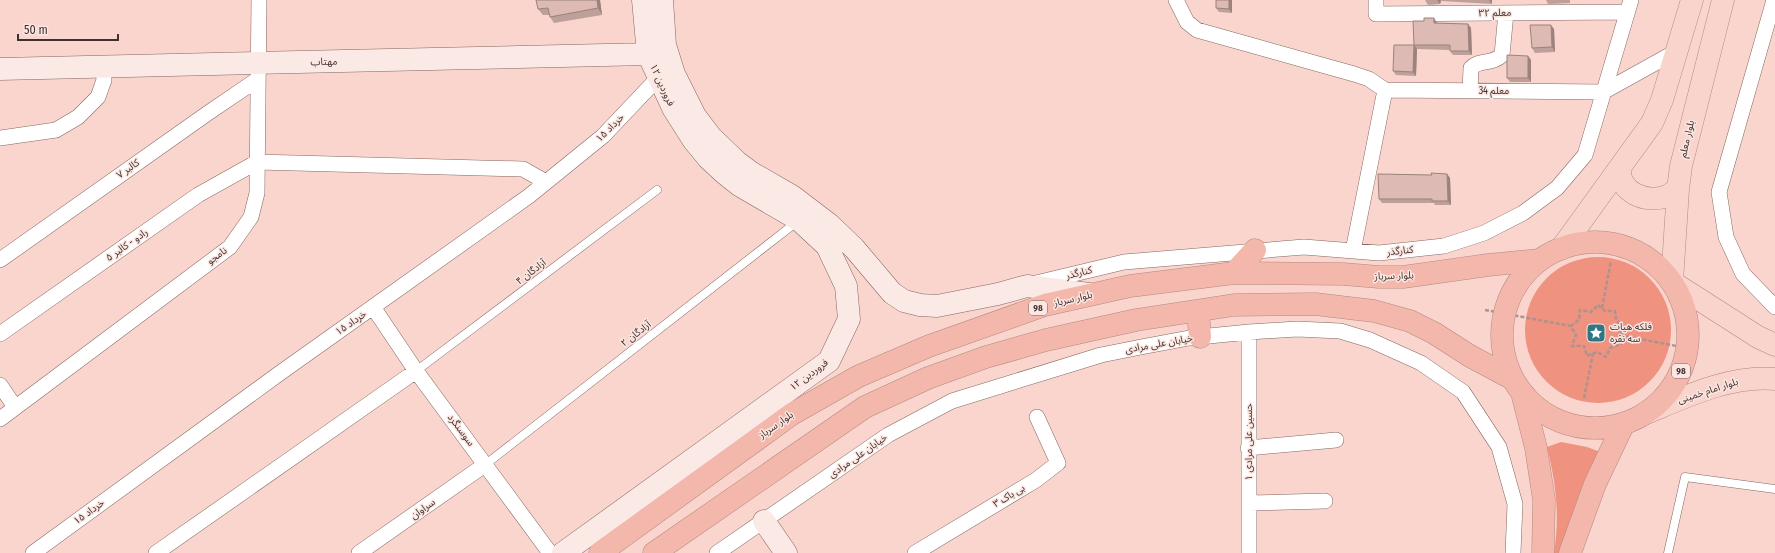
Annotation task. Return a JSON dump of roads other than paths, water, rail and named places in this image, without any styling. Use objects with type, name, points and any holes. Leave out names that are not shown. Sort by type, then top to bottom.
[{"type":"highway","name":"98","points":[[1585,243],[1610,243],[1634,250],[1655,264],[1672,282],[1683,304],[1688,329],[1687,348],[1678,378],[1664,398],[1644,414],[1624,424],[1602,428],[1579,427],[1558,420],[1538,409],[1518,386],[1509,372],[1503,348],[1502,323],[1495,312],[1509,299],[1521,278],[1539,260],[1561,248],[1585,243]]},
{"type":"highway","points":[[1234,273],[1255,250]]},
{"type":"highway","name":"بلوار سرباز","points":[[600,553],[792,414],[859,376],[936,343],[1045,305],[1130,286],[1234,273],[1343,274],[1403,277],[1488,265],[1539,260]]},
{"type":"highway","name":"98","points":[[654,553],[865,407],[928,378],[986,357],[1046,340],[1136,320],[1234,305],[1316,304],[1374,311],[1410,321],[1434,333],[1518,386]]},
{"type":"highway","points":[[1198,311],[1200,337]]},
{"type":"highway","points":[[1518,386],[1536,448],[1544,500],[1543,553]]},
{"type":"highway","points":[[1570,553],[1594,484],[1624,424]]},
{"type":"main road","name":"98","points":[[1561,248],[1652,123],[1662,100],[1692,0]]},
{"type":"main road","name":"بلوار معلم","points":[[1672,282],[1678,189],[1681,166],[1723,0]]},
{"type":"main road","points":[[1620,168],[1619,176],[1624,186],[1633,194],[1644,198],[1656,199],[1668,196],[1678,189]]},
{"type":"main road","points":[[1672,282],[1758,337],[1775,345]]},
{"type":"main road","name":"بلوار امام خمینی","points":[[1644,414],[1682,398],[1743,380],[1775,379]]},
{"type":"street","name":"نامجو","points":[[0,419],[230,247],[251,217],[257,192],[259,0]]},
{"type":"street","name":"۱۲ فروردین","points":[[643,0],[648,54],[711,137],[752,173],[792,196],[830,225],[854,248],[892,293],[904,301],[920,305],[937,306],[998,294],[1027,286],[1092,295]]},
{"type":"street","name":"۱۲ فروردین","points":[[563,553],[829,361],[849,319],[846,286],[827,246],[798,220],[739,185],[708,158],[682,124],[666,76],[662,0]]},
{"type":"street","points":[[1176,0],[1188,22],[1197,30],[1354,74],[1369,79],[1385,90],[1353,251]]},
{"type":"street","name":"معلم ۳۲","points":[[1376,0],[1376,14],[1506,13],[1528,6],[1629,6]]},
{"type":"street","points":[[1774,0],[1719,192],[1726,237],[1743,274],[1775,307]]},
{"type":"street","name":"کنارگذر","points":[[1027,286],[1124,262],[1304,247],[1379,253],[1444,246],[1484,233],[1524,213],[1557,188],[1585,155],[1629,6]]},
{"type":"street","points":[[1470,91],[1471,68],[1478,63],[1496,60],[1502,55],[1506,13]]},
{"type":"street","points":[[1603,92],[1677,51]]},
{"type":"street","name":"مهتاب","points":[[0,69],[103,67],[258,71],[648,54]]},
{"type":"street","points":[[0,138],[56,130],[78,117],[98,97],[104,80],[103,67]]},
{"type":"street","name":"کالبر ۷","points":[[0,260],[208,113],[258,71]]},
{"type":"street","name":"۱۵ خرداد","points":[[32,553],[546,182],[603,136],[666,76]]},
{"type":"street","name":"معلم 34","points":[[1385,90],[1603,92]]},
{"type":"street","points":[[257,162],[523,169],[546,182]]},
{"type":"street","name":"رادو - کالبر ۵","points":[[0,334],[198,196],[257,162]]},
{"type":"street","name":"سوسنگرد","points":[[373,307],[416,371],[486,464],[550,553]]},
{"type":"street","name":"خیابان علی مرادی","points":[[717,553],[888,435],[952,401],[1101,355],[1200,337],[1297,329],[1340,331],[1370,340],[1421,363],[1463,392],[1500,447],[1515,504],[1513,553]]},
{"type":"street","name":"حسین علی مرادی ۱","points":[[1249,332],[1249,553]]},
{"type":"street","points":[[156,553],[416,371]]},
{"type":"street","points":[[0,385],[15,407]]},
{"type":"street","name":"بی باک ۳","points":[[915,553],[1036,480],[1058,463],[1037,417]]},
{"type":"street","points":[[1248,448],[1336,440]]},
{"type":"street","name":"سراوان","points":[[359,553],[486,464]]},
{"type":"street","points":[[1249,503],[1325,501]]},
{"type":"street","points":[[764,521],[786,553]]},
{"type":"lane","name":"آزادگان ۴","points":[[416,371],[657,190]]},
{"type":"lane","name":"آزادگان ۲","points":[[486,464],[798,220]]},
{"type":"lane","points":[[1668,553],[1685,477],[1775,489]]},
{"type":"place","name":"فلکه هیات سه نفره","points":[[1596,333]]}]
